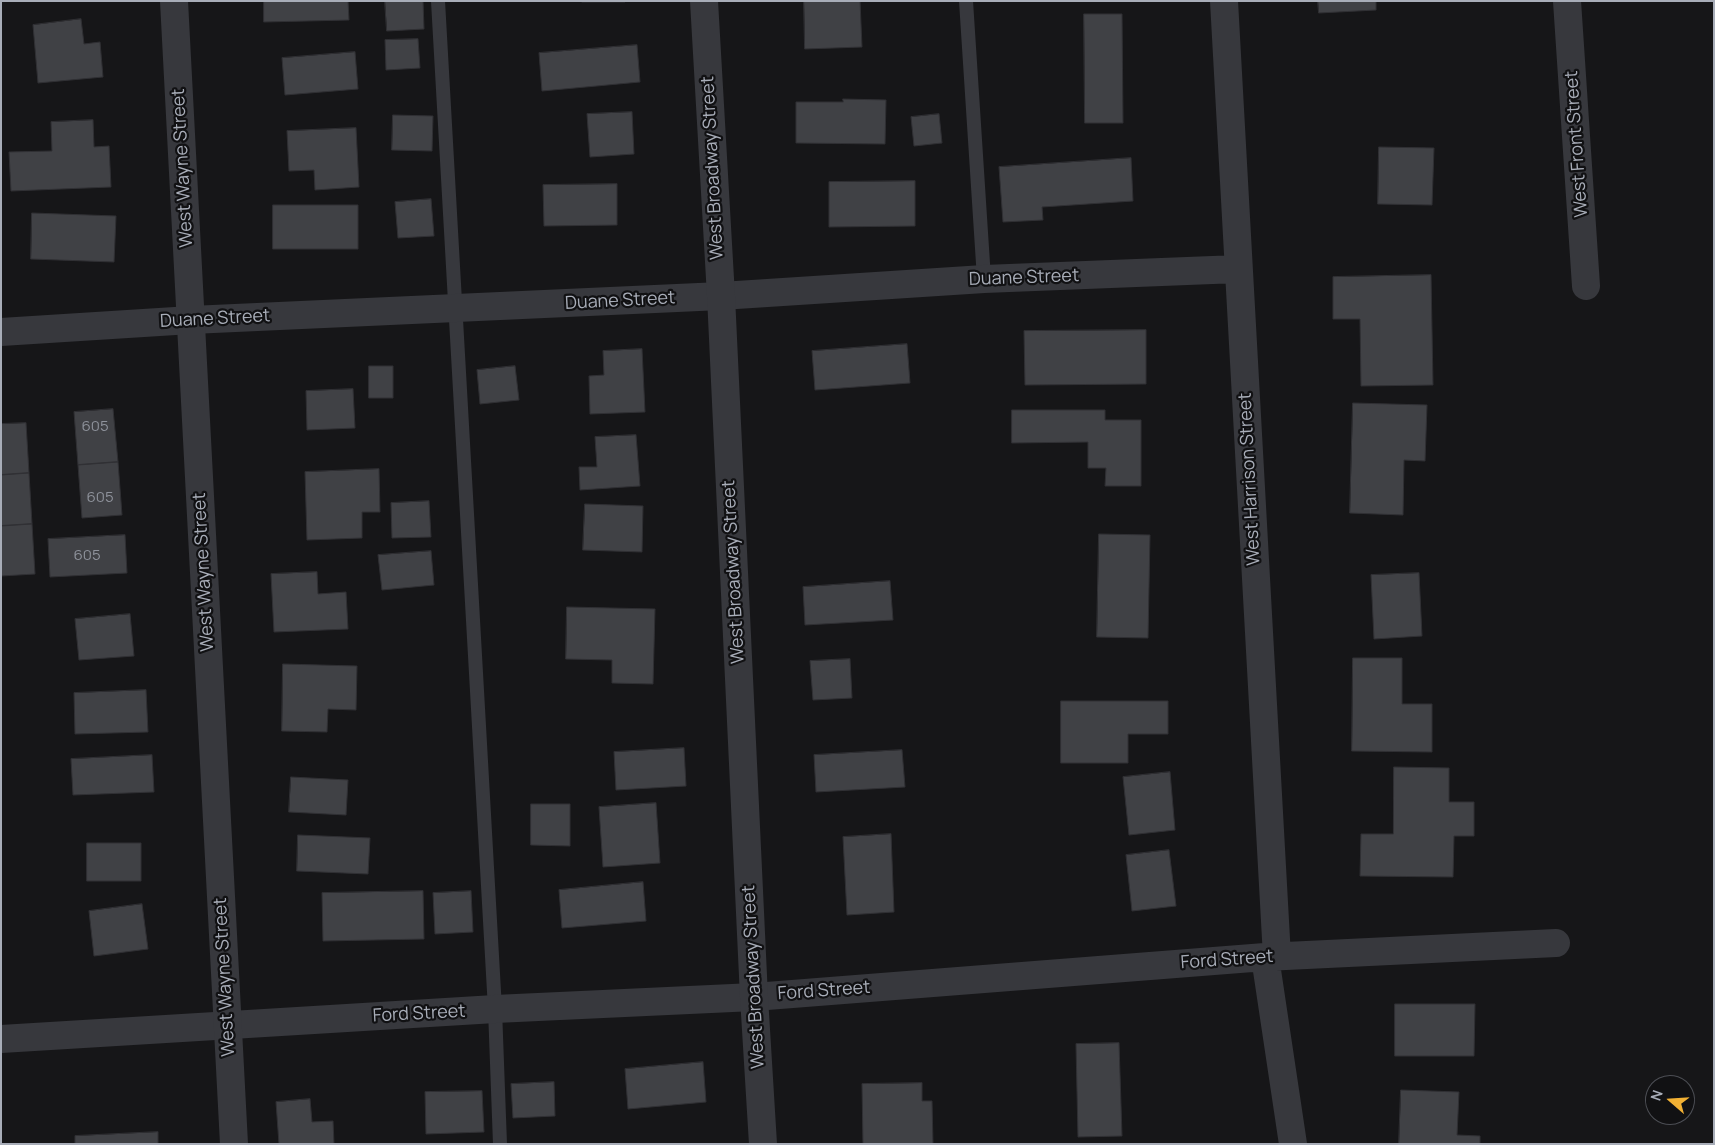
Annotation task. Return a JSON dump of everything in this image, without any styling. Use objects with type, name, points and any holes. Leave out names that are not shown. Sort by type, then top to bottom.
[{"type":"street","name":"West Wayne Street","points":[[174,1],[234,1144]]},
{"type":"street","name":"West Broadway Street","points":[[704,1],[721,296],[754,997],[763,1144]]},
{"type":"street","name":"West Harrison Street","points":[[1224,1],[1271,957],[1293,1144]]},
{"type":"street","name":"West Front Street","points":[[1567,1],[1586,286]]},
{"type":"street","name":"Duane Street","points":[[1,332],[191,320],[721,296],[984,279],[1238,269]]},
{"type":"street","name":"Ford Street","points":[[1,1039],[495,1009],[754,997],[1271,957],[1556,942]]},
{"type":"lane","points":[[438,1],[495,1009],[500,1144]]},
{"type":"lane","points":[[966,1],[984,279]]},
{"type":"building","points":[[264,1],[348,1],[349,20],[264,22]]},
{"type":"building","points":[[385,1],[423,1],[424,29],[387,31]]},
{"type":"building","points":[[625,1],[625,2],[582,2]]},
{"type":"building","points":[[804,1],[860,1],[862,47],[805,49]]},
{"type":"building","points":[[1318,1],[1376,1],[1376,10],[1319,13]]},
{"type":"building","points":[[1084,14],[1122,14],[1123,123],[1085,123]]},
{"type":"building","points":[[81,19],[84,44],[100,42],[103,77],[38,83],[33,25]]},
{"type":"building","points":[[418,39],[420,68],[386,70],[385,40]]},
{"type":"building","points":[[637,45],[640,82],[542,91],[539,53]]},
{"type":"building","points":[[355,52],[358,89],[285,95],[282,58]]},
{"type":"building","points":[[843,99],[886,100],[885,144],[796,143],[796,102],[843,102]]},
{"type":"building","points":[[632,112],[634,154],[590,157],[587,114]]},
{"type":"building","points":[[939,114],[942,143],[914,146],[911,117]]},
{"type":"building","points":[[393,115],[433,116],[432,151],[392,150]]},
{"type":"building","points":[[93,120],[94,147],[109,146],[111,187],[11,191],[9,152],[52,151],[51,122]]},
{"type":"building","points":[[356,128],[359,187],[315,190],[314,170],[289,171],[287,131]]},
{"type":"building","points":[[1379,147],[1434,148],[1432,205],[1378,204]]},
{"type":"building","points":[[1131,158],[1133,201],[1042,207],[1043,220],[1003,222],[999,167]]},
{"type":"building","points":[[915,181],[915,226],[829,227],[829,182]]},
{"type":"building","points":[[617,184],[617,225],[544,226],[543,185]]},
{"type":"building","points":[[431,199],[434,236],[398,238],[395,202]]},
{"type":"building","points":[[273,205],[358,205],[358,249],[273,249]]},
{"type":"building","points":[[32,213],[116,216],[114,262],[31,259]]},
{"type":"building","points":[[1431,275],[1433,385],[1361,386],[1360,319],[1333,319],[1333,277]]},
{"type":"building","points":[[1146,330],[1146,384],[1025,385],[1024,331]]},
{"type":"building","points":[[907,344],[910,383],[815,390],[812,351]]},
{"type":"building","points":[[642,349],[645,412],[590,414],[589,376],[604,375],[603,351]]},
{"type":"building","points":[[369,366],[393,366],[393,398],[369,398]]},
{"type":"building","points":[[515,366],[519,400],[480,404],[477,370]]},
{"type":"building","points":[[353,389],[355,428],[307,430],[306,391]]},
{"type":"building","points":[[1353,403],[1427,405],[1425,461],[1404,460],[1403,515],[1350,513]]},
{"type":"building","points":[[113,409],[118,462],[78,465],[74,412]]},
{"type":"building","points":[[1012,410],[1105,410],[1105,420],[1141,420],[1141,486],[1105,486],[1106,468],[1088,468],[1088,442],[1012,443]]},
{"type":"building","points":[[26,423],[29,473],[1,475],[1,424]]},
{"type":"building","points":[[636,435],[640,486],[580,490],[579,467],[597,467],[595,437]]},
{"type":"building","points":[[118,462],[122,515],[82,518],[78,465]]},
{"type":"building","points":[[379,469],[380,512],[362,512],[362,538],[307,540],[305,472]]},
{"type":"building","points":[[29,473],[32,524],[1,526],[1,475]]},
{"type":"building","points":[[429,501],[431,537],[392,538],[391,503]]},
{"type":"building","points":[[585,504],[643,506],[642,552],[583,550]]},
{"type":"building","points":[[32,524],[35,574],[1,576],[1,526]]},
{"type":"building","points":[[1099,534],[1150,535],[1148,638],[1097,637]]},
{"type":"building","points":[[125,535],[127,573],[50,577],[48,539]]},
{"type":"building","points":[[431,551],[434,585],[382,590],[378,555]]},
{"type":"building","points":[[317,572],[318,594],[346,592],[348,629],[274,632],[271,574]]},
{"type":"building","points":[[1419,573],[1422,636],[1374,639],[1371,575]]},
{"type":"building","points":[[890,581],[893,620],[805,625],[803,587]]},
{"type":"building","points":[[567,607],[655,609],[653,684],[612,683],[612,660],[566,659]]},
{"type":"building","points":[[130,614],[134,656],[79,660],[75,619]]},
{"type":"building","points":[[1353,658],[1402,658],[1402,704],[1432,704],[1432,752],[1352,751]]},
{"type":"building","points":[[850,659],[852,698],[813,700],[810,661]]},
{"type":"building","points":[[283,664],[357,666],[356,710],[328,709],[327,732],[282,731]]},
{"type":"building","points":[[146,690],[148,732],[75,734],[74,693]]},
{"type":"building","points":[[1061,701],[1168,701],[1168,734],[1128,734],[1128,763],[1061,763]]},
{"type":"building","points":[[684,748],[686,786],[616,790],[614,752]]},
{"type":"building","points":[[902,750],[905,787],[816,792],[814,755]]},
{"type":"building","points":[[152,755],[154,792],[73,795],[71,759]]},
{"type":"building","points":[[1394,767],[1449,768],[1449,802],[1474,802],[1474,836],[1454,836],[1453,877],[1360,876],[1361,834],[1393,834]]},
{"type":"building","points":[[1170,772],[1175,830],[1129,835],[1123,777]]},
{"type":"building","points":[[291,777],[348,780],[346,815],[289,812]]},
{"type":"building","points":[[656,803],[660,863],[603,867],[599,807]]},
{"type":"building","points":[[531,804],[570,804],[570,846],[531,845]]},
{"type":"building","points":[[891,834],[894,912],[847,915],[843,837]]},
{"type":"building","points":[[298,835],[370,838],[368,874],[297,871]]},
{"type":"building","points":[[87,843],[141,843],[141,881],[87,881]]},
{"type":"building","points":[[1169,850],[1176,906],[1132,911],[1126,855]]},
{"type":"building","points":[[643,882],[646,921],[562,928],[559,890]]},
{"type":"building","points":[[423,891],[424,939],[323,941],[322,893]]},
{"type":"building","points":[[471,891],[473,932],[435,934],[433,893]]},
{"type":"building","points":[[142,904],[148,949],[94,956],[89,911]]},
{"type":"building","points":[[1395,1004],[1475,1004],[1474,1056],[1395,1056]]},
{"type":"building","points":[[1119,1043],[1122,1136],[1078,1137],[1076,1044]]},
{"type":"building","points":[[703,1062],[706,1102],[628,1109],[625,1069]]},
{"type":"building","points":[[554,1082],[555,1116],[513,1118],[511,1084]]},
{"type":"building","points":[[922,1083],[922,1101],[932,1101],[933,1144],[863,1144],[862,1084]]},
{"type":"building","points":[[1401,1090],[1459,1092],[1457,1135],[1480,1136],[1480,1144],[1399,1144]]},
{"type":"building","points":[[482,1091],[484,1132],[426,1134],[425,1092]]},
{"type":"building","points":[[310,1099],[312,1122],[333,1121],[334,1144],[279,1144],[276,1102]]},
{"type":"building","points":[[158,1132],[158,1144],[75,1144],[75,1136]]}]
